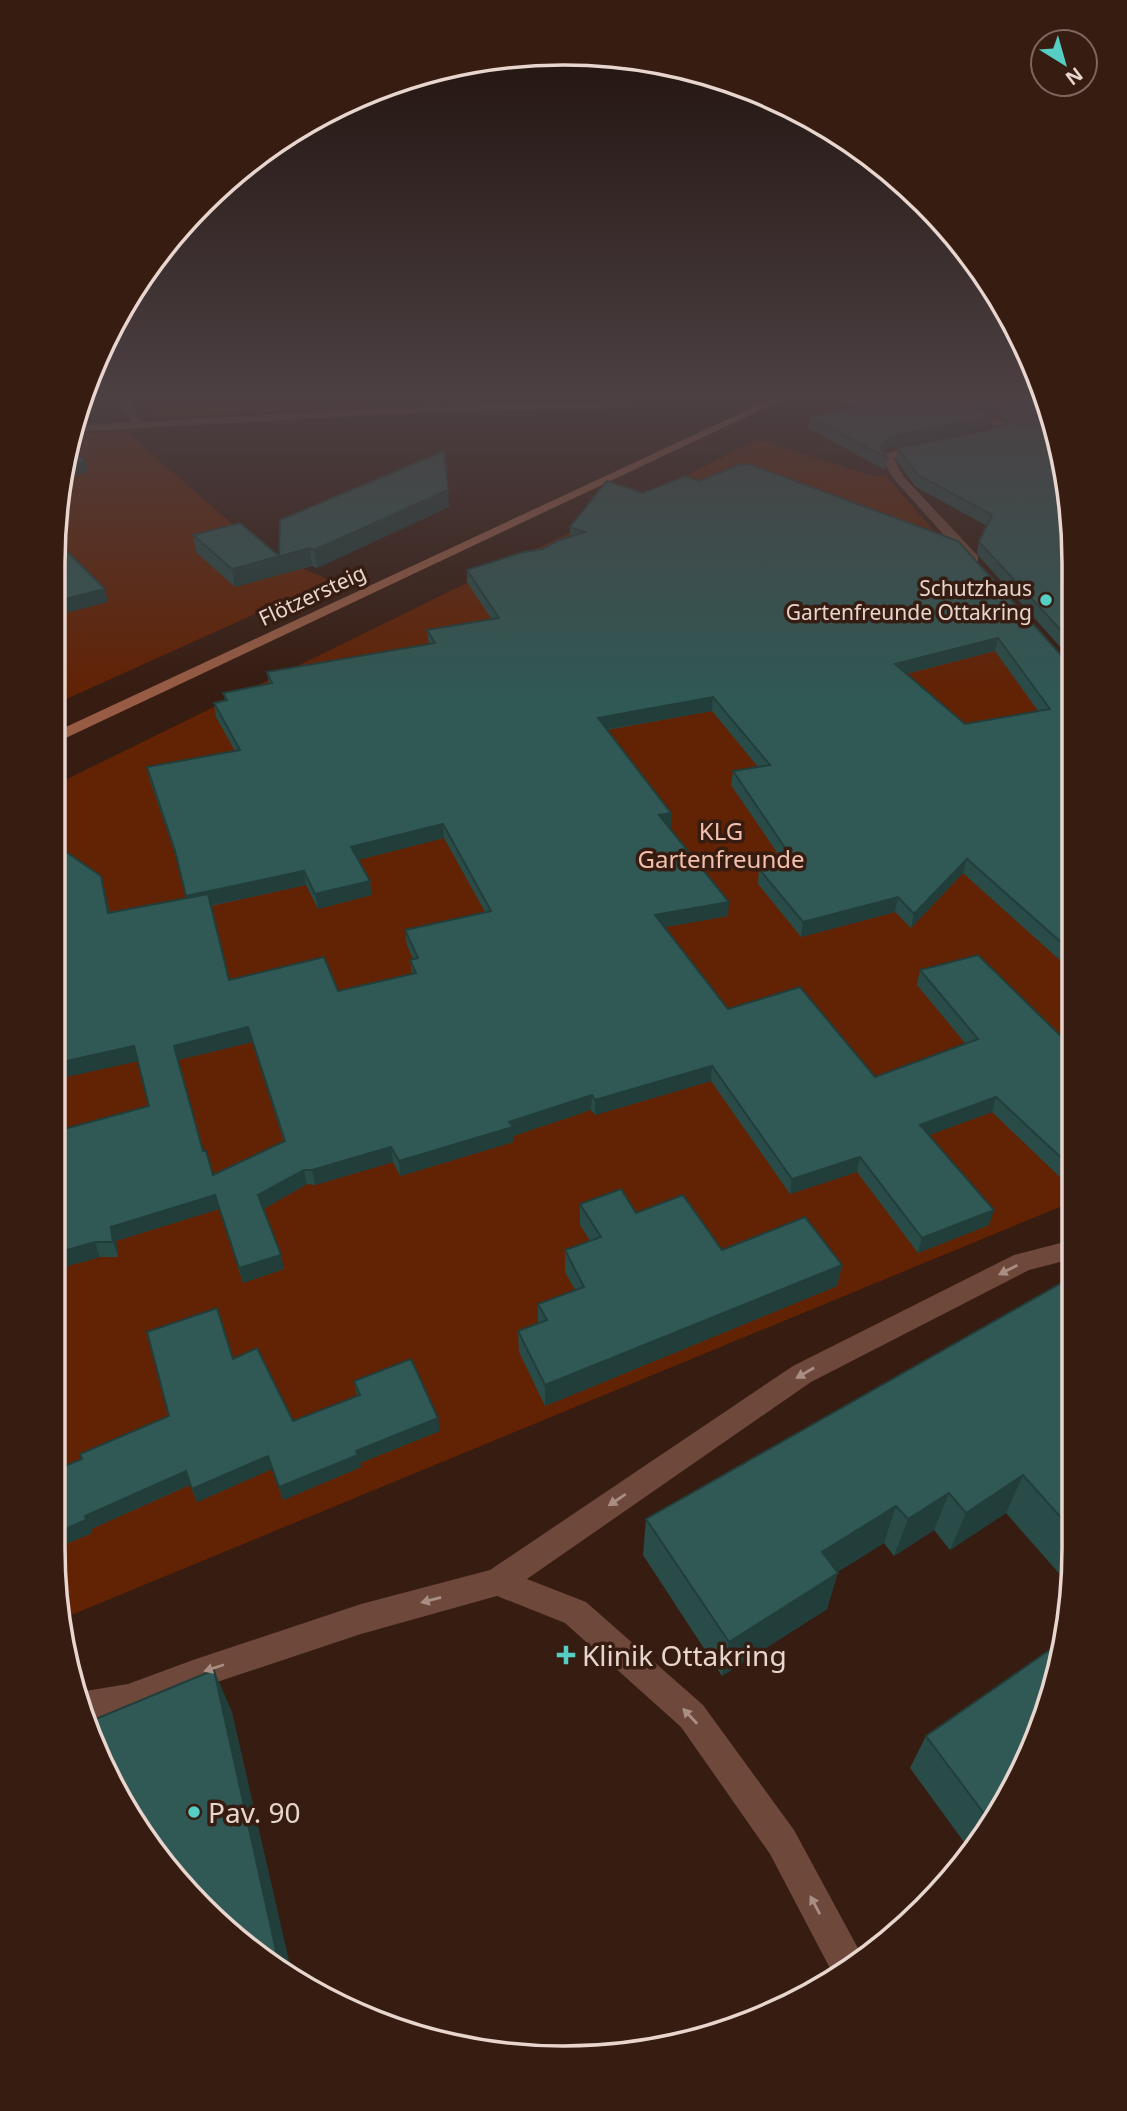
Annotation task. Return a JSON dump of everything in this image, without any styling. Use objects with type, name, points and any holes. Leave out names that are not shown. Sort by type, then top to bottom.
[{"type":"main road","name":"Flötzersteig","points":[[65,733],[569,498]]},
{"type":"street","points":[[917,498],[979,566]]},
{"type":"street","points":[[90,1706],[128,1700],[193,1675],[361,1619],[497,1582],[802,1374],[1023,1262],[1062,1252]]},
{"type":"street","points":[[497,1582],[575,1612],[692,1716],[782,1842],[844,1960]]},
{"type":"green space","points":[[69,498],[202,498],[267,554],[330,580],[65,700],[65,564]]},
{"type":"green space","name":"KLG Gartenfreunde","points":[[641,498],[905,498],[1062,678],[1062,1206],[69,1616],[65,1548],[65,780]]},
{"type":"building","points":[[333,498],[431,498],[314,550],[310,548],[232,569],[193,535],[240,523],[279,556],[280,520]]},
{"type":"building","name":"KLG Gartenfreunde","points":[[594,498],[840,498],[958,541],[1062,656],[1062,943],[967,859],[914,914],[898,897],[803,922],[759,869],[794,861],[733,771],[770,765],[713,697],[598,718],[671,813],[659,815],[729,902],[655,915],[728,1009],[800,987],[875,1077],[978,1039],[920,970],[978,955],[1062,1037],[1062,1158],[996,1097],[920,1125],[994,1210],[922,1238],[860,1157],[792,1179],[712,1066],[595,1100],[592,1095],[509,1122],[513,1127],[399,1161],[391,1147],[304,1170],[258,1195],[281,1255],[239,1268],[215,1195],[111,1227],[113,1242],[95,1242],[65,1251],[65,1129],[149,1106],[134,1046],[65,1061],[65,851],[101,876],[108,913],[208,894],[229,980],[324,957],[338,991],[416,973],[410,960],[418,958],[405,930],[491,911],[443,824],[351,847],[370,881],[315,894],[304,871],[186,896],[175,851],[147,767],[240,750],[214,703],[227,700],[223,693],[272,683],[267,672],[435,643],[427,630],[499,618],[467,570],[523,552],[543,549],[559,540],[585,532],[570,527]],"holes":[[[998,638],[1050,709],[965,724],[895,664]],[[248,1027],[285,1141],[213,1175],[206,1151],[203,1151],[174,1046]]]},
{"type":"building","points":[[960,498],[1058,498],[1062,631],[979,542],[992,515]]},
{"type":"building","points":[[65,549],[105,589],[65,599]]},
{"type":"building","points":[[621,1189],[636,1213],[683,1195],[722,1250],[805,1217],[842,1265],[545,1385],[518,1331],[547,1320],[538,1304],[584,1287],[565,1250],[601,1237],[580,1204]]},
{"type":"building","points":[[1062,1283],[1062,1519],[1023,1475],[966,1513],[949,1493],[908,1519],[896,1506],[822,1552],[838,1573],[729,1642],[646,1519]]},
{"type":"building","points":[[217,1308],[233,1359],[257,1348],[293,1421],[360,1395],[354,1381],[411,1359],[438,1418],[356,1451],[358,1455],[279,1487],[268,1456],[192,1489],[186,1471],[85,1516],[86,1520],[65,1529],[65,1466],[82,1459],[80,1454],[169,1416],[147,1332]]},
{"type":"building","points":[[1052,1648],[1036,1708],[1024,1738],[1011,1768],[984,1814],[926,1736]]},
{"type":"building","name":"Pav. 90","points":[[214,1670],[277,1956],[211,1900],[168,1851],[149,1825],[116,1768],[95,1719]]},
{"type":"place","name":"Schutzhaus Gartenfreunde Ottakring","points":[[1046,600]]},
{"type":"place","name":"Klinik Ottakring","points":[[566,1655]]},
{"type":"place","name":"Pav. 90","points":[[194,1812]]}]
